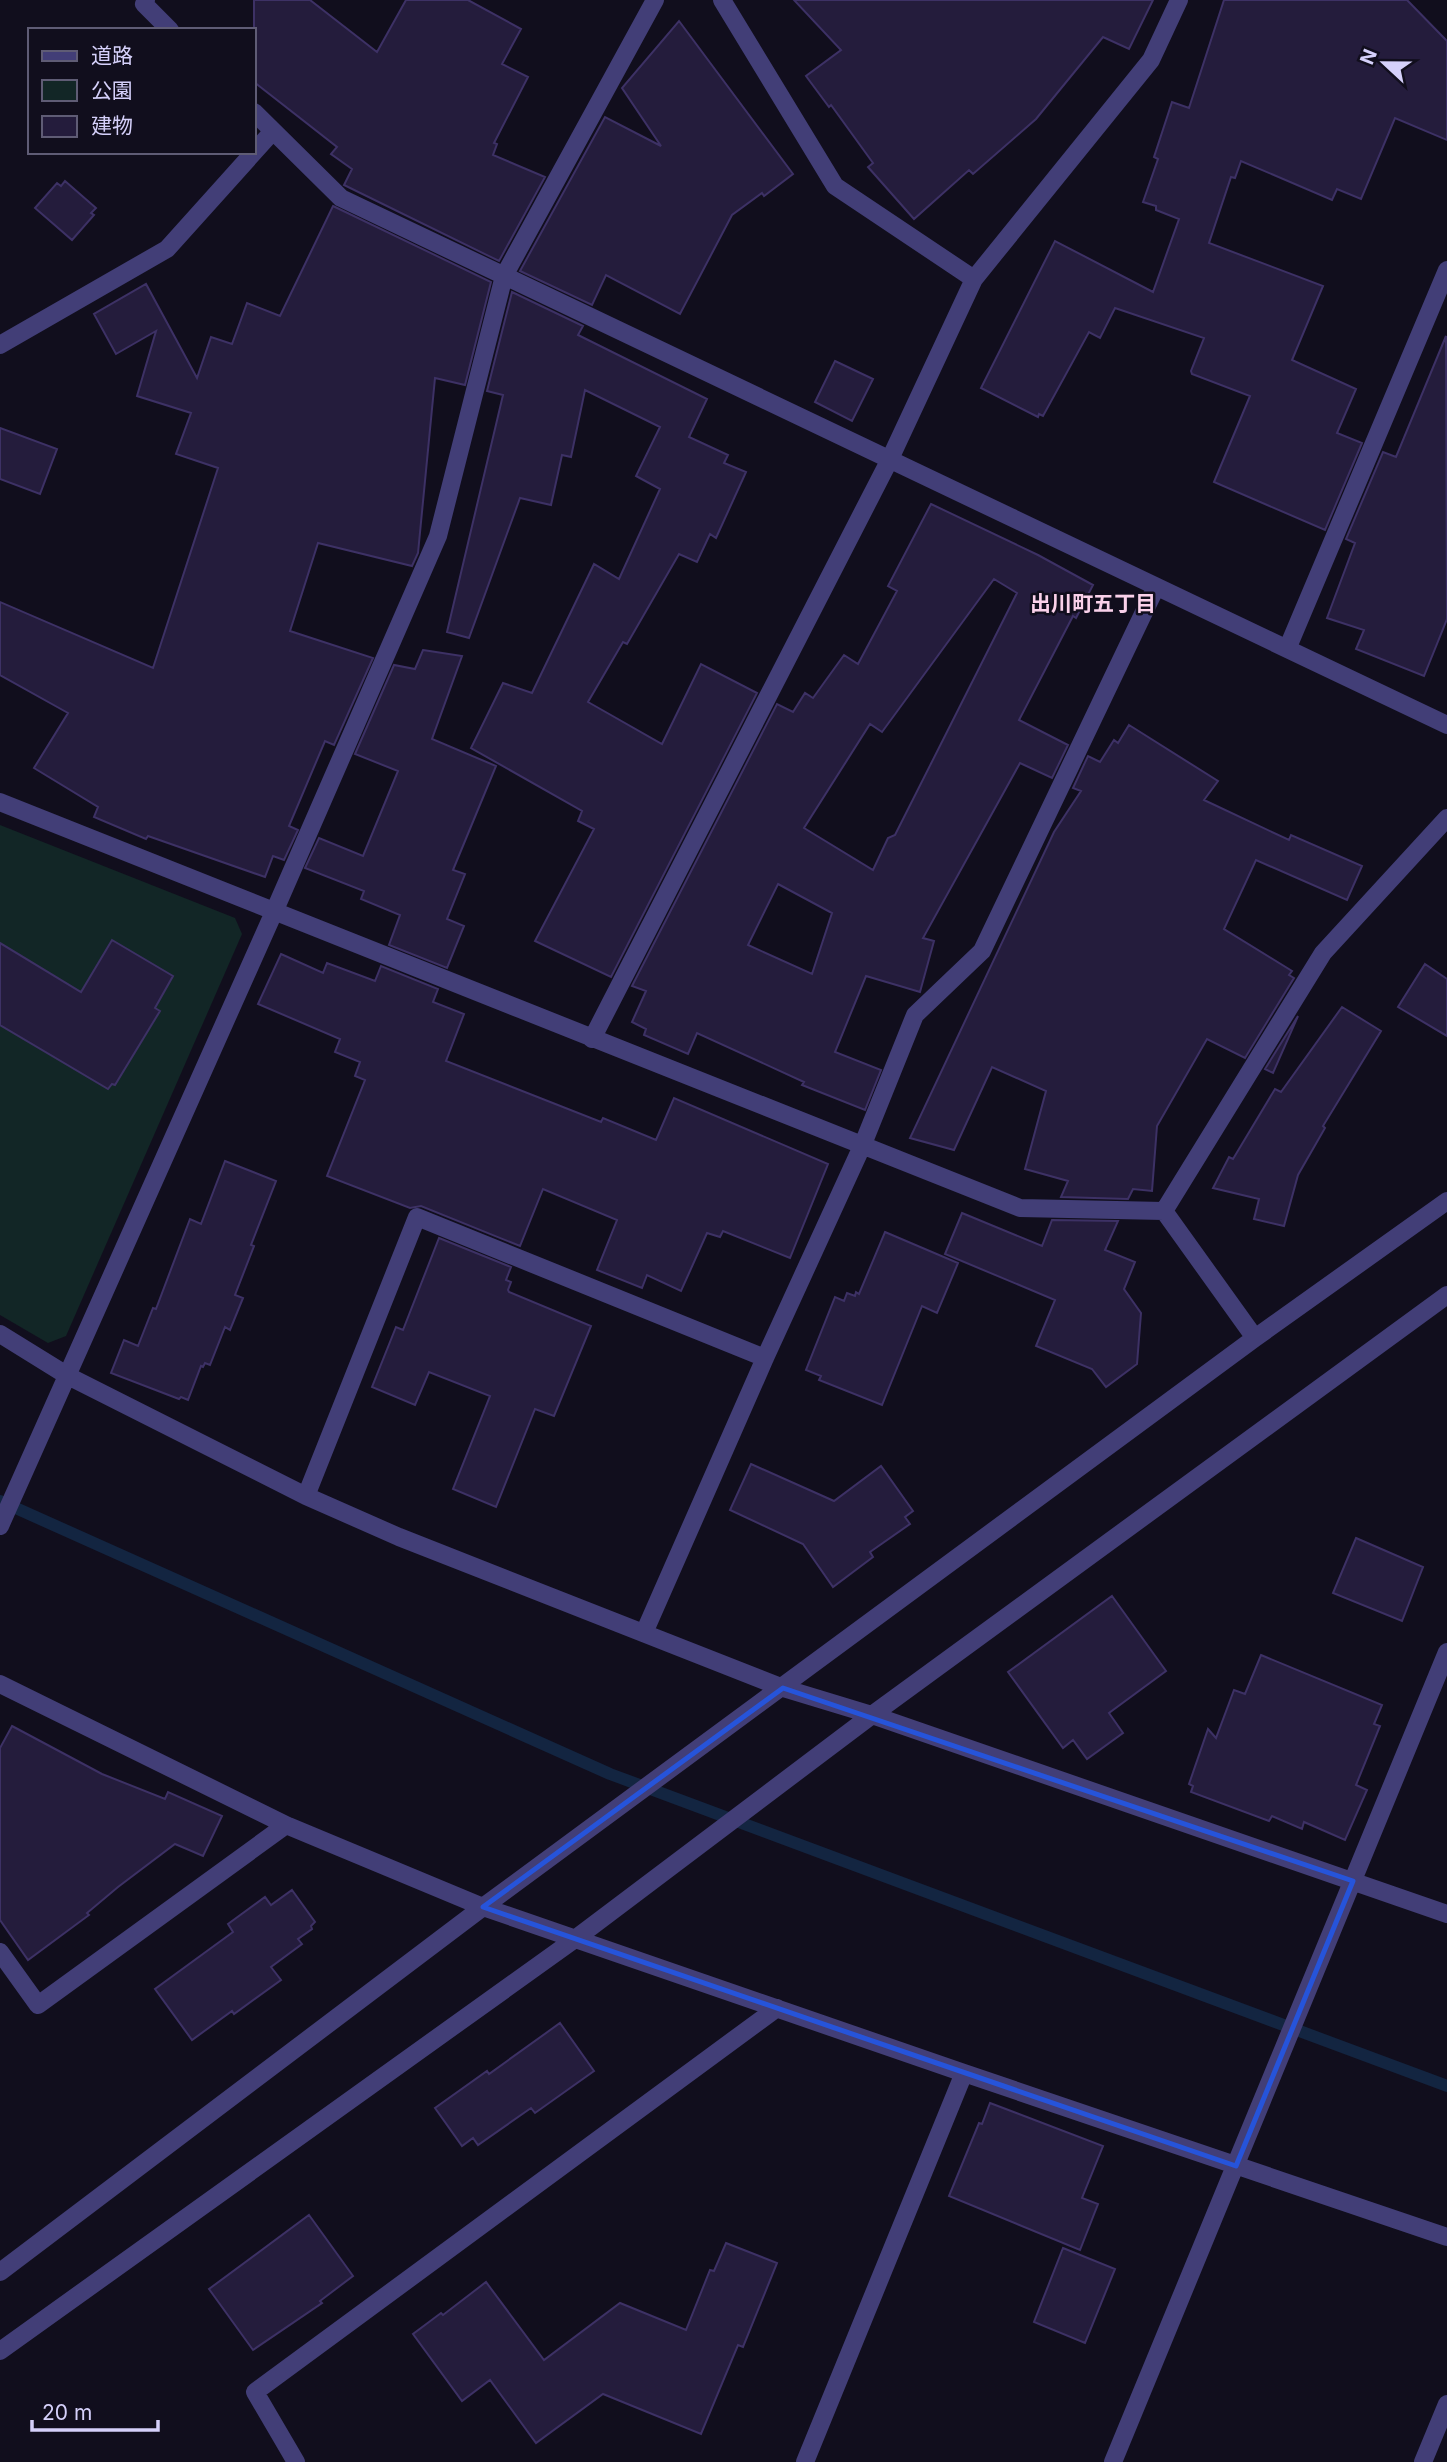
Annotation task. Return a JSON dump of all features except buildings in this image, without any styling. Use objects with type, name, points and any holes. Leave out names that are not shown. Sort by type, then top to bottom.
[{"type":"street","points":[[146,0],[145,4],[168,28]]},
{"type":"street","points":[[0,1526],[274,912],[438,536],[504,276],[655,0]]},
{"type":"street","points":[[723,0],[835,186],[974,279]]},
{"type":"street","points":[[592,1039],[889,461],[974,279],[1151,60],[1179,0]]},
{"type":"street","points":[[256,113],[341,198],[1447,725]]},
{"type":"street","points":[[256,151],[274,131]]},
{"type":"street","points":[[0,345],[167,249],[253,154]]},
{"type":"street","points":[[1288,648],[1447,270]]},
{"type":"street","points":[[644,1633],[863,1144],[915,1015],[982,951],[1156,587]]},
{"type":"street","points":[[0,802],[1020,1208],[1164,1211]]},
{"type":"street","points":[[1164,1211],[1323,953],[1447,818]]},
{"type":"street","points":[[0,2272],[483,1906],[783,1688],[1255,1338],[1447,1201]]},
{"type":"street","points":[[1164,1211],[1255,1338]]},
{"type":"street","points":[[306,1496],[416,1217],[765,1358]]},
{"type":"street","points":[[0,2351],[575,1939],[872,1715],[1447,1295]]},
{"type":"street","points":[[0,1334],[68,1376],[306,1496],[400,1537],[783,1688],[872,1715],[1447,1914]]},
{"type":"street","points":[[1113,2462],[1447,1652]]},
{"type":"street","points":[[0,1684],[286,1825],[483,1906],[1447,2237]]},
{"type":"street","points":[[0,1952],[38,2005],[286,1825]]},
{"type":"street","points":[[296,2462],[255,2392],[777,2008]]},
{"type":"street","points":[[805,2462],[964,2073]]},
{"type":"street","points":[[1423,2462],[1447,2404]]},
{"type":"highlighted area","points":[[783,1688],[1353,1881],[1236,2166],[483,1907]]},
{"type":"green space","points":[[0,825],[235,918],[242,934],[66,1336],[48,1343],[0,1315]]},
{"type":"waterway","points":[[0,1501],[610,1774],[1447,2086]]},
{"type":"district","name":"出川町五丁目","points":[[1093,604]]}]
